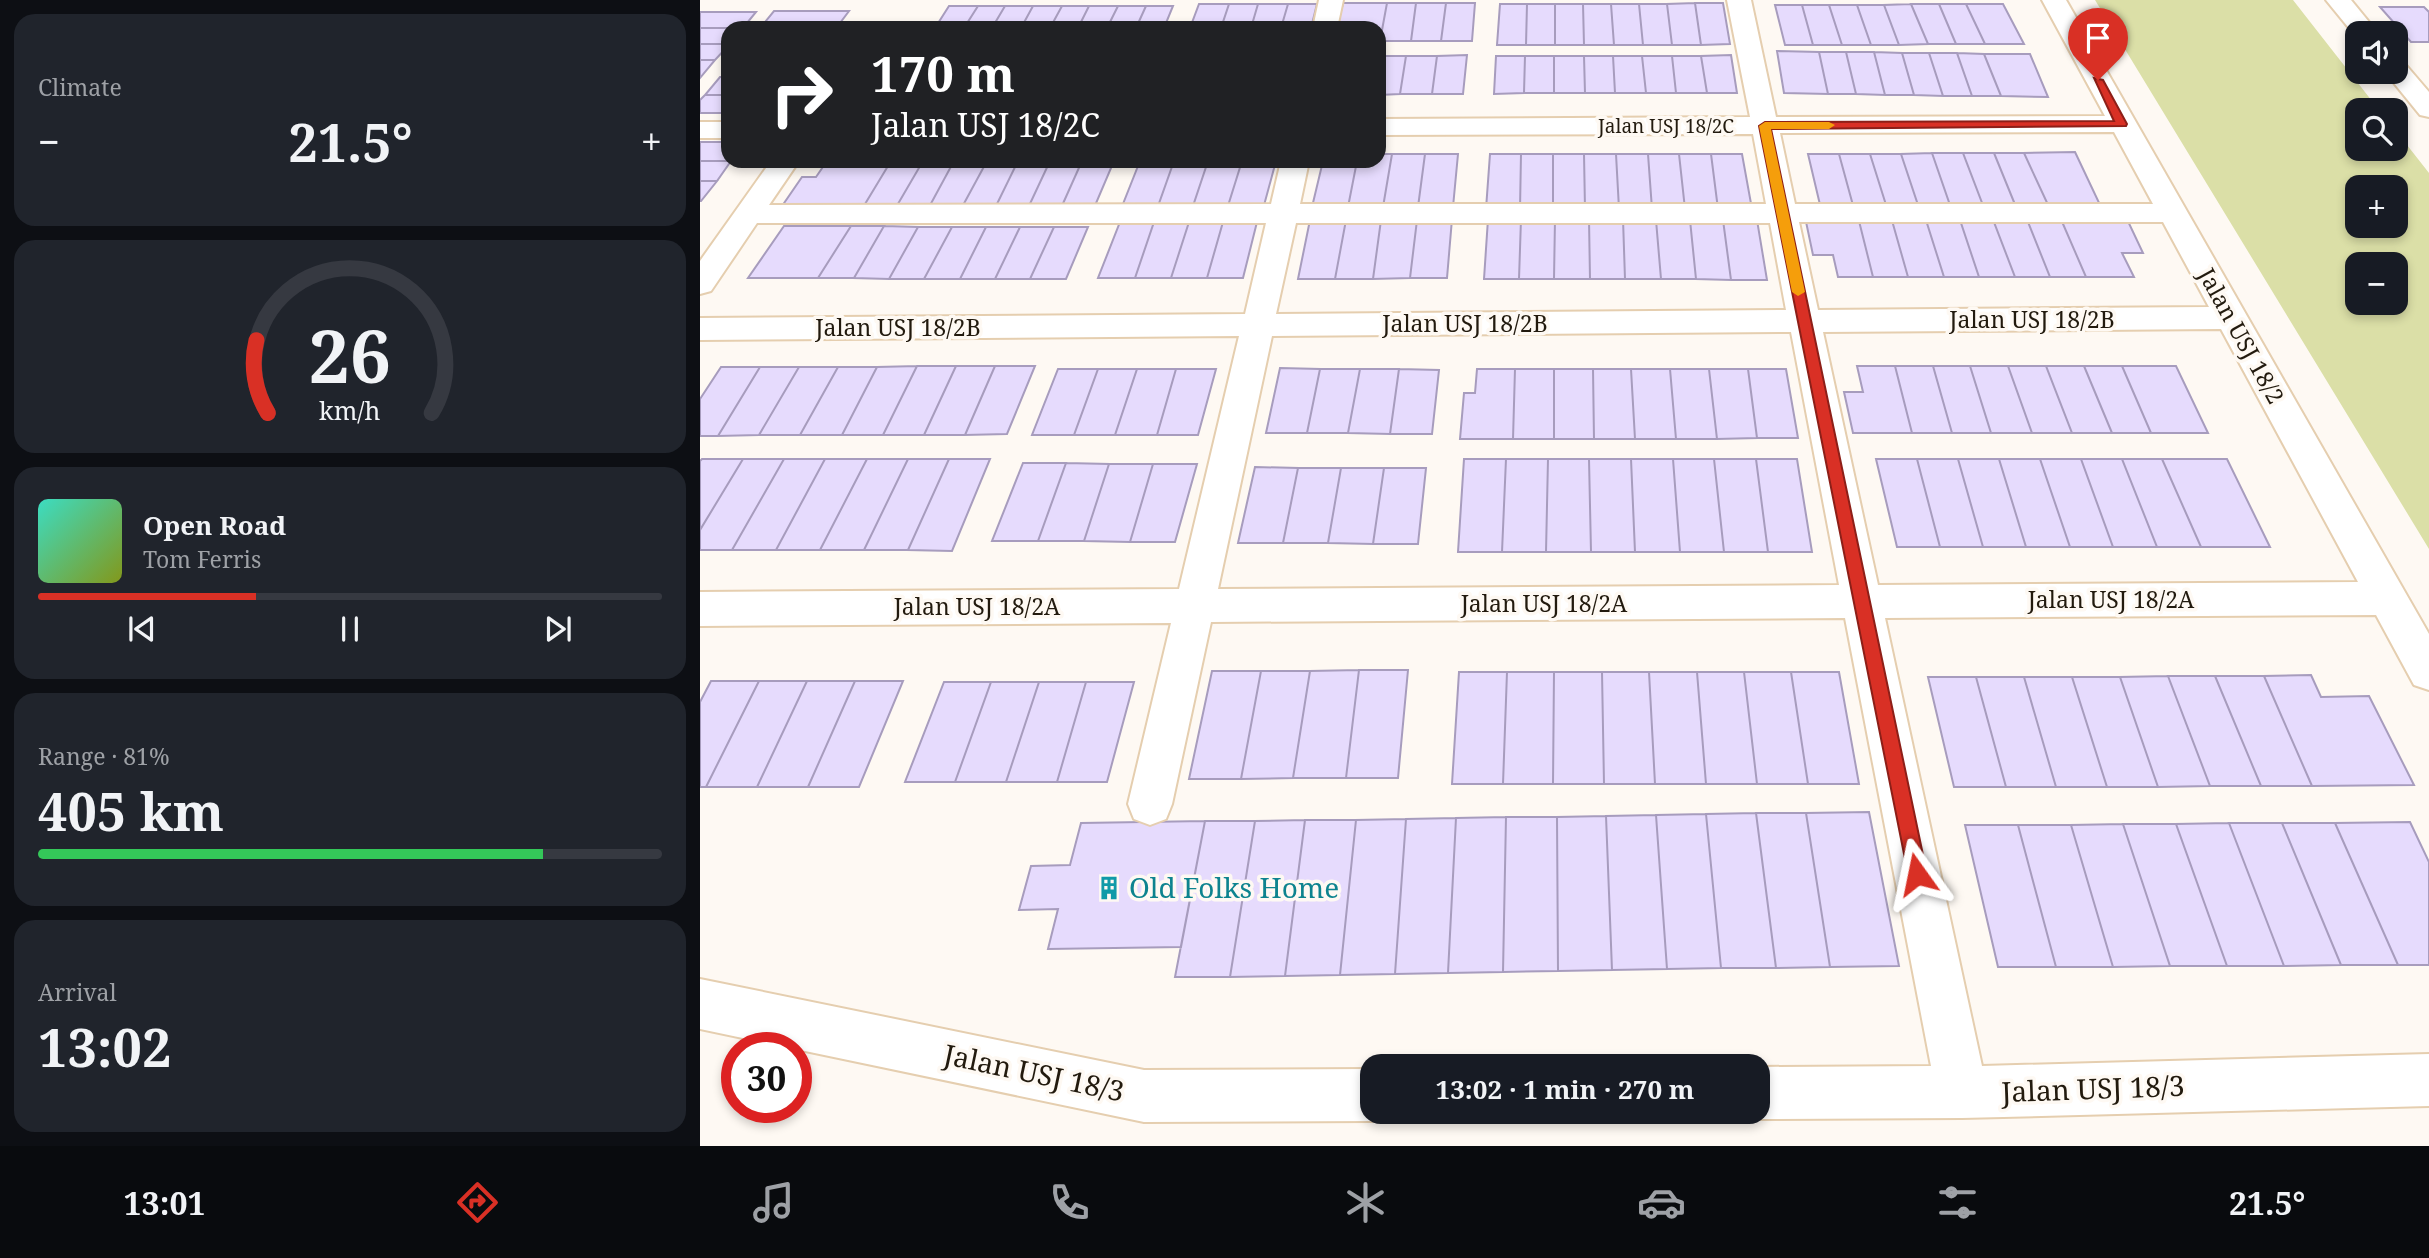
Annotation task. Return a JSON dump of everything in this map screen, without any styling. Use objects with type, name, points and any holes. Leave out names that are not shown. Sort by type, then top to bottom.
[{"type":"street","points":[[1326,21],[1331,0]]},
{"type":"street","points":[[1739,0],[1962,1092]]},
{"type":"street","name":"Jalan USJ 18/2","points":[[2054,0],[2429,672]]},
{"type":"street","points":[[2337,0],[2355,21]]},
{"type":"street","points":[[2408,84],[2429,109]]},
{"type":"street","name":"Jalan USJ 18/2C","points":[[1386,127],[2122,124]]},
{"type":"street","points":[[700,130],[721,130]]},
{"type":"street","points":[[700,284],[780,168]]},
{"type":"street","points":[[1150,804],[1293,168]]},
{"type":"street","points":[[748,214],[1782,211],[2172,213]]},
{"type":"street","name":"Jalan USJ 18/2B","points":[[700,329],[2231,318]]},
{"type":"street","name":"Jalan USJ 18/2A","points":[[700,609],[2388,598]]},
{"type":"street","name":"Jalan USJ 18/3","points":[[700,1004],[1144,1096],[1360,1095]]},
{"type":"street","name":"Jalan USJ 18/3","points":[[1770,1093],[1962,1092],[2429,1080]]},
{"type":"green space","points":[[2095,0],[2293,0],[2345,67],[2345,84],[2359,84],[2370,98],[2345,98],[2345,161],[2408,161],[2408,146],[2429,173],[2429,549]]},
{"type":"building","points":[[1343,3],[1387,3],[1384,21],[1339,21]]},
{"type":"building","points":[[1387,3],[1416,3],[1411,41],[1386,41],[1386,21],[1384,21]]},
{"type":"building","points":[[1416,3],[1446,3],[1441,41],[1411,41]]},
{"type":"building","points":[[1446,3],[1475,3],[1472,41],[1441,41]]},
{"type":"building","points":[[1695,3],[1723,3],[1730,44],[1701,45]]},
{"type":"building","points":[[1695,3],[1701,45],[1672,45],[1667,4]]},
{"type":"building","points":[[1199,4],[1229,4],[1223,21],[1193,21]]},
{"type":"building","points":[[1229,4],[1258,4],[1253,21],[1223,21]]},
{"type":"building","points":[[1258,4],[1288,4],[1283,21],[1253,21]]},
{"type":"building","points":[[1288,4],[1317,4],[1313,21],[1283,21]]},
{"type":"building","points":[[1500,4],[1527,4],[1526,45],[1497,45]]},
{"type":"building","points":[[1527,4],[1555,4],[1555,45],[1526,45]]},
{"type":"building","points":[[1555,4],[1583,4],[1584,45],[1555,45]]},
{"type":"building","points":[[1583,4],[1611,4],[1614,45],[1584,45]]},
{"type":"building","points":[[1611,4],[1639,4],[1643,45],[1614,45]]},
{"type":"building","points":[[1639,4],[1667,4],[1672,45],[1643,45]]},
{"type":"building","points":[[1911,4],[1939,4],[1956,44],[1928,44]]},
{"type":"building","points":[[1911,4],[1928,44],[1899,45],[1884,5]]},
{"type":"building","points":[[1939,4],[1966,4],[1985,44],[1956,44]]},
{"type":"building","points":[[1966,4],[2003,4],[2024,44],[1985,44]]},
{"type":"building","points":[[1775,5],[1802,5],[1813,45],[1785,45]]},
{"type":"building","points":[[1802,5],[1829,5],[1842,45],[1813,45]]},
{"type":"building","points":[[1829,5],[1857,5],[1871,45],[1842,45]]},
{"type":"building","points":[[1857,5],[1884,5],[1899,45],[1871,45]]},
{"type":"building","points":[[949,6],[978,6],[968,21],[939,21]]},
{"type":"building","points":[[978,6],[1005,6],[996,21],[968,21]]},
{"type":"building","points":[[1005,6],[1033,6],[1025,21],[996,21]]},
{"type":"building","points":[[1033,6],[1062,6],[1054,21],[1025,21]]},
{"type":"building","points":[[1062,6],[1089,6],[1082,21],[1054,21]]},
{"type":"building","points":[[1089,6],[1118,6],[1110,21],[1082,21]]},
{"type":"building","points":[[1118,6],[1146,6],[1139,21],[1110,21]]},
{"type":"building","points":[[1146,6],[1173,6],[1167,21],[1139,21]]},
{"type":"building","points":[[2380,7],[2424,7],[2429,12],[2429,42],[2411,42],[2408,39],[2408,21],[2392,21]]},
{"type":"building","points":[[774,11],[849,11],[842,21],[766,21]]},
{"type":"building","points":[[700,12],[756,12],[749,21],[721,21],[721,28],[700,28]]},
{"type":"building","points":[[700,28],[721,28],[721,44],[700,44]]},
{"type":"building","points":[[700,44],[721,44],[721,54],[715,60],[700,60]]},
{"type":"building","points":[[1777,51],[1819,52],[1828,94],[1784,93]]},
{"type":"building","points":[[1819,52],[1846,52],[1856,94],[1828,94]]},
{"type":"building","points":[[1846,52],[1874,52],[1885,95],[1856,94]]},
{"type":"building","points":[[1874,52],[1902,53],[1914,95],[1885,95]]},
{"type":"building","points":[[1902,53],[1929,53],[1943,96],[1914,95]]},
{"type":"building","points":[[1929,53],[1957,53],[1972,96],[1943,96]]},
{"type":"building","points":[[1957,53],[1984,54],[2001,96],[1972,96]]},
{"type":"building","points":[[1984,54],[2030,54],[2048,97],[2001,96]]},
{"type":"building","points":[[1467,55],[1463,94],[1432,94],[1437,56]]},
{"type":"building","points":[[1731,55],[1737,93],[1707,93],[1701,56]]},
{"type":"building","points":[[1386,56],[1406,56],[1400,94],[1386,95]]},
{"type":"building","points":[[1406,56],[1437,56],[1432,94],[1400,94]]},
{"type":"building","points":[[1496,56],[1525,56],[1524,93],[1494,94]]},
{"type":"building","points":[[1525,56],[1554,56],[1554,93],[1524,93]]},
{"type":"building","points":[[1554,56],[1584,56],[1585,93],[1554,93]]},
{"type":"building","points":[[1584,56],[1613,56],[1615,93],[1585,93]]},
{"type":"building","points":[[1613,56],[1642,56],[1646,93],[1615,93]]},
{"type":"building","points":[[1642,56],[1672,56],[1676,93],[1646,93]]},
{"type":"building","points":[[1672,56],[1701,56],[1707,93],[1676,93]]},
{"type":"building","points":[[700,60],[715,60],[700,78]]},
{"type":"building","points":[[720,77],[721,77],[721,95],[705,95]]},
{"type":"building","points":[[705,95],[721,95],[721,113],[700,113],[700,100]]},
{"type":"building","points":[[700,142],[721,142],[721,161],[700,161]]},
{"type":"building","points":[[2075,152],[2101,207],[2049,207],[2024,153]]},
{"type":"building","points":[[1932,153],[1963,153],[1984,208],[1951,208]]},
{"type":"building","points":[[1932,153],[1951,208],[1919,208],[1901,154]]},
{"type":"building","points":[[1963,153],[1994,153],[2016,207],[1984,208]]},
{"type":"building","points":[[1994,153],[2024,153],[2049,207],[2016,207]]},
{"type":"building","points":[[1386,154],[1392,154],[1383,207],[1348,207],[1356,168],[1386,168]]},
{"type":"building","points":[[1392,154],[1425,154],[1418,207],[1383,207]]},
{"type":"building","points":[[1425,154],[1458,154],[1453,207],[1418,207]]},
{"type":"building","points":[[1490,154],[1521,154],[1520,209],[1486,209]]},
{"type":"building","points":[[1521,154],[1553,154],[1553,209],[1520,209]]},
{"type":"building","points":[[1553,154],[1584,154],[1585,209],[1553,209]]},
{"type":"building","points":[[1584,154],[1616,154],[1619,209],[1585,209]]},
{"type":"building","points":[[1616,154],[1648,154],[1652,209],[1619,209]]},
{"type":"building","points":[[1648,154],[1679,154],[1685,209],[1652,209]]},
{"type":"building","points":[[1679,154],[1711,154],[1718,209],[1685,209]]},
{"type":"building","points":[[1711,154],[1742,154],[1752,209],[1718,209]]},
{"type":"building","points":[[1808,154],[1839,154],[1854,209],[1821,209]]},
{"type":"building","points":[[1839,154],[1870,154],[1887,208],[1854,209]]},
{"type":"building","points":[[1870,154],[1901,154],[1919,208],[1887,208]]},
{"type":"building","points":[[700,161],[721,161],[721,168],[726,168],[717,181],[700,181]]},
{"type":"building","points":[[822,168],[887,168],[862,209],[780,209],[802,177],[816,177]]},
{"type":"building","points":[[887,168],[919,168],[895,209],[862,209]]},
{"type":"building","points":[[919,168],[950,168],[928,209],[895,209]]},
{"type":"building","points":[[950,168],[983,168],[961,209],[928,209]]},
{"type":"building","points":[[983,168],[1015,168],[995,208],[961,209]]},
{"type":"building","points":[[1015,168],[1047,168],[1028,208],[995,208]]},
{"type":"building","points":[[1047,168],[1079,168],[1061,208],[1028,208]]},
{"type":"building","points":[[1079,168],[1111,168],[1094,208],[1061,208]]},
{"type":"building","points":[[1137,168],[1172,168],[1157,209],[1121,209]]},
{"type":"building","points":[[1172,168],[1206,168],[1192,209],[1157,209]]},
{"type":"building","points":[[1206,168],[1240,168],[1227,209],[1192,209]]},
{"type":"building","points":[[1240,168],[1274,168],[1263,209],[1227,209]]},
{"type":"building","points":[[1321,168],[1356,168],[1348,207],[1312,207]]},
{"type":"building","points":[[700,181],[717,181],[701,201],[700,201]]},
{"type":"building","points":[[1805,217],[1858,217],[1873,277],[1838,277],[1833,255],[1813,255]]},
{"type":"building","points":[[1858,217],[1891,217],[1908,277],[1873,277]]},
{"type":"building","points":[[1891,217],[1925,217],[1944,277],[1908,277]]},
{"type":"building","points":[[1925,217],[1959,217],[1979,277],[1944,277]]},
{"type":"building","points":[[1959,217],[1992,217],[2015,277],[1979,277]]},
{"type":"building","points":[[1992,217],[2026,217],[2050,277],[2015,277]]},
{"type":"building","points":[[2026,217],[2060,217],[2086,277],[2050,277]]},
{"type":"building","points":[[2060,217],[2126,217],[2143,253],[2122,253],[2134,277],[2086,277]]},
{"type":"building","points":[[1452,219],[1447,278],[1410,278],[1417,220]]},
{"type":"building","points":[[1488,219],[1521,219],[1519,279],[1484,279]]},
{"type":"building","points":[[1521,219],[1555,219],[1554,279],[1519,279]]},
{"type":"building","points":[[1555,219],[1589,219],[1590,279],[1554,279]]},
{"type":"building","points":[[1589,219],[1623,219],[1625,279],[1590,279]]},
{"type":"building","points":[[1623,219],[1656,220],[1661,279],[1625,279]]},
{"type":"building","points":[[1310,220],[1346,220],[1335,279],[1298,279]]},
{"type":"building","points":[[1346,220],[1381,220],[1373,279],[1335,279]]},
{"type":"building","points":[[1381,220],[1417,220],[1410,278],[1373,279]]},
{"type":"building","points":[[1656,220],[1690,220],[1696,279],[1661,279]]},
{"type":"building","points":[[1690,220],[1723,220],[1731,280],[1696,279]]},
{"type":"building","points":[[1723,220],[1757,220],[1767,280],[1731,280]]},
{"type":"building","points":[[1120,222],[1154,222],[1135,278],[1098,278]]},
{"type":"building","points":[[1154,222],[1189,222],[1171,278],[1135,278]]},
{"type":"building","points":[[1189,222],[1223,222],[1207,278],[1171,278]]},
{"type":"building","points":[[1223,222],[1257,222],[1243,278],[1207,278]]},
{"type":"building","points":[[784,226],[851,226],[818,278],[748,278]]},
{"type":"building","points":[[851,226],[884,226],[854,278],[818,278]]},
{"type":"building","points":[[884,226],[918,227],[889,279],[854,278]]},
{"type":"building","points":[[918,227],[952,227],[924,279],[889,279]]},
{"type":"building","points":[[952,227],[986,227],[960,279],[924,279]]},
{"type":"building","points":[[986,227],[1020,227],[995,279],[960,279]]},
{"type":"building","points":[[1020,227],[1054,227],[1030,279],[995,279]]},
{"type":"building","points":[[1054,227],[1088,227],[1066,279],[1030,279]]},
{"type":"building","points":[[917,366],[956,366],[924,435],[883,435]]},
{"type":"building","points":[[917,366],[883,435],[842,435],[877,367]]},
{"type":"building","points":[[956,366],[995,366],[965,435],[924,435]]},
{"type":"building","points":[[995,366],[1035,366],[1007,434],[965,435]]},
{"type":"building","points":[[1857,366],[1895,366],[1912,433],[1853,433],[1844,392],[1863,392]]},
{"type":"building","points":[[1895,366],[1933,366],[1952,433],[1912,433]]},
{"type":"building","points":[[1933,366],[1970,366],[1991,433],[1952,433]]},
{"type":"building","points":[[1970,366],[2008,366],[2032,433],[1991,433]]},
{"type":"building","points":[[2008,366],[2046,366],[2072,433],[2032,433]]},
{"type":"building","points":[[2046,366],[2084,366],[2112,433],[2072,433]]},
{"type":"building","points":[[2084,366],[2122,366],[2151,433],[2112,433]]},
{"type":"building","points":[[2122,366],[2176,366],[2208,433],[2151,433]]},
{"type":"building","points":[[721,367],[760,367],[718,436],[700,436],[700,399]]},
{"type":"building","points":[[760,367],[799,367],[759,435],[718,436]]},
{"type":"building","points":[[799,367],[838,367],[800,435],[759,435]]},
{"type":"building","points":[[838,367],[877,367],[842,435],[800,435]]},
{"type":"building","points":[[1280,368],[1320,369],[1307,433],[1266,433]]},
{"type":"building","points":[[1058,369],[1098,369],[1074,435],[1032,435]]},
{"type":"building","points":[[1098,369],[1137,369],[1115,435],[1074,435]]},
{"type":"building","points":[[1137,369],[1176,369],[1157,435],[1115,435]]},
{"type":"building","points":[[1176,369],[1216,369],[1198,435],[1157,435]]},
{"type":"building","points":[[1320,369],[1360,369],[1348,433],[1307,433]]},
{"type":"building","points":[[1360,369],[1399,369],[1390,434],[1348,433]]},
{"type":"building","points":[[1399,369],[1439,370],[1432,434],[1390,434]]},
{"type":"building","points":[[1477,369],[1515,369],[1513,439],[1460,439],[1464,393],[1475,393]]},
{"type":"building","points":[[1515,369],[1554,369],[1554,439],[1513,439]]},
{"type":"building","points":[[1554,369],[1593,369],[1594,439],[1554,439]]},
{"type":"building","points":[[1593,369],[1631,369],[1635,439],[1594,439]]},
{"type":"building","points":[[1631,369],[1670,369],[1676,439],[1635,439]]},
{"type":"building","points":[[1670,369],[1709,369],[1717,439],[1676,439]]},
{"type":"building","points":[[1709,369],[1748,369],[1757,438],[1717,439]]},
{"type":"building","points":[[1748,369],[1786,369],[1798,438],[1757,438]]},
{"type":"building","points":[[743,459],[700,530],[700,461]]},
{"type":"building","points":[[743,459],[784,459],[732,550],[700,550],[700,530]]},
{"type":"building","points":[[784,459],[825,459],[776,550],[732,550]]},
{"type":"building","points":[[825,459],[867,459],[820,550],[776,550]]},
{"type":"building","points":[[867,459],[908,459],[864,550],[820,550]]},
{"type":"building","points":[[908,459],[949,459],[908,550],[864,550]]},
{"type":"building","points":[[949,459],[990,459],[952,551],[908,550]]},
{"type":"building","points":[[1464,459],[1506,459],[1502,552],[1458,552]]},
{"type":"building","points":[[1506,459],[1548,459],[1546,552],[1502,552]]},
{"type":"building","points":[[1548,459],[1589,459],[1591,552],[1546,552]]},
{"type":"building","points":[[1589,459],[1631,459],[1635,552],[1591,552]]},
{"type":"building","points":[[1631,459],[1673,459],[1680,552],[1635,552]]},
{"type":"building","points":[[1673,459],[1714,459],[1724,552],[1680,552]]},
{"type":"building","points":[[1714,459],[1756,459],[1768,552],[1724,552]]},
{"type":"building","points":[[1756,459],[1797,459],[1812,552],[1768,552]]},
{"type":"building","points":[[1876,459],[1917,459],[1940,547],[1897,547]]},
{"type":"building","points":[[1917,459],[1958,459],[1983,547],[1940,547]]},
{"type":"building","points":[[1958,459],[1999,459],[2026,547],[1983,547]]},
{"type":"building","points":[[1999,459],[2040,459],[2070,547],[2026,547]]},
{"type":"building","points":[[2040,459],[2081,459],[2113,547],[2070,547]]},
{"type":"building","points":[[2081,459],[2122,459],[2157,547],[2113,547]]},
{"type":"building","points":[[2122,459],[2162,459],[2201,547],[2157,547]]},
{"type":"building","points":[[2162,459],[2227,459],[2270,547],[2201,547]]},
{"type":"building","points":[[1023,463],[1066,463],[1038,541],[992,541]]},
{"type":"building","points":[[1066,463],[1109,464],[1084,541],[1038,541]]},
{"type":"building","points":[[1109,464],[1153,464],[1130,542],[1084,541]]},
{"type":"building","points":[[1153,464],[1197,464],[1175,542],[1130,542]]},
{"type":"building","points":[[1255,467],[1298,468],[1283,543],[1238,543]]},
{"type":"building","points":[[1298,468],[1341,468],[1328,543],[1283,543]]},
{"type":"building","points":[[1341,468],[1384,468],[1373,544],[1328,543]]},
{"type":"building","points":[[1384,468],[1426,468],[1418,544],[1373,544]]},
{"type":"building","points":[[1359,670],[1346,778],[1293,778],[1310,671]]},
{"type":"building","points":[[1359,670],[1408,670],[1398,778],[1346,778]]},
{"type":"building","points":[[1212,671],[1261,671],[1241,779],[1189,779]]},
{"type":"building","points":[[1261,671],[1310,671],[1293,778],[1241,779]]},
{"type":"building","points":[[1459,672],[1507,672],[1503,784],[1452,784]]},
{"type":"building","points":[[1507,672],[1554,672],[1553,784],[1503,784]]},
{"type":"building","points":[[1554,672],[1602,672],[1604,784],[1553,784]]},
{"type":"building","points":[[1602,672],[1649,672],[1655,784],[1604,784]]},
{"type":"building","points":[[1649,672],[1697,672],[1706,784],[1655,784]]},
{"type":"building","points":[[1697,672],[1744,672],[1757,784],[1706,784]]},
{"type":"building","points":[[1744,672],[1791,672],[1808,784],[1757,784]]},
{"type":"building","points":[[1791,672],[1839,672],[1859,784],[1808,784]]},
{"type":"building","points":[[2311,675],[2321,697],[2369,696],[2414,785],[2312,786],[2264,676]]},
{"type":"building","points":[[2168,676],[2210,786],[2158,787],[2120,677]]},
{"type":"building","points":[[2168,676],[2215,676],[2261,786],[2210,786]]},
{"type":"building","points":[[2215,676],[2264,676],[2312,786],[2261,786]]},
{"type":"building","points":[[1928,677],[1976,677],[2006,787],[1954,787]]},
{"type":"building","points":[[1976,677],[2024,677],[2056,787],[2006,787]]},
{"type":"building","points":[[2024,677],[2072,677],[2107,787],[2056,787]]},
{"type":"building","points":[[2072,677],[2120,677],[2158,787],[2107,787]]},
{"type":"building","points":[[711,681],[759,681],[706,787],[700,787],[700,702]]},
{"type":"building","points":[[759,681],[807,681],[757,787],[706,787]]},
{"type":"building","points":[[807,681],[855,681],[808,787],[757,787]]},
{"type":"building","points":[[855,681],[903,681],[859,787],[808,787]]},
{"type":"building","points":[[944,682],[991,682],[955,782],[905,782]]},
{"type":"building","points":[[991,682],[1039,682],[1006,782],[955,782]]},
{"type":"building","points":[[1039,682],[1086,682],[1057,782],[1006,782]]},
{"type":"building","points":[[1086,682],[1134,682],[1107,782],[1057,782]]},
{"type":"building","points":[[1869,812],[1899,966],[1830,967],[1806,813]]},
{"type":"building","points":[[1756,813],[1806,813],[1830,967],[1776,968]]},
{"type":"building","points":[[1756,813],[1776,968],[1721,968],[1706,814]]},
{"type":"building","points":[[1706,814],[1721,968],[1667,969],[1656,815]]},
{"type":"building","points":[[1656,815],[1667,969],[1612,970],[1606,816]]},
{"type":"building","points":[[1606,816],[1612,970],[1558,971],[1557,817]]},
{"type":"building","points":[[1506,817],[1557,817],[1558,971],[1503,972]]},
{"type":"building","points":[[1506,817],[1503,972],[1448,973],[1456,818]]},
{"type":"building","points":[[1456,818],[1448,973],[1395,974],[1406,819]]},
{"type":"building","points":[[1406,819],[1395,974],[1340,975],[1356,820]]},
{"type":"building","points":[[1305,820],[1356,820],[1340,975],[1285,976]]},
{"type":"building","points":[[1305,820],[1285,976],[1230,977],[1255,821]]},
{"type":"building","points":[[1205,821],[1255,821],[1230,977],[1175,977]]},
{"type":"building","name":"Old Folks Home","points":[[1205,821],[1181,947],[1048,949],[1058,909],[1019,910],[1031,866],[1070,865],[1081,823]]},
{"type":"building","points":[[2410,822],[2429,862],[2429,965],[2398,965],[2335,823]]},
{"type":"building","points":[[2229,823],[2282,823],[2341,965],[2284,966]]},
{"type":"building","points":[[2229,823],[2284,966],[2227,966],[2176,824]]},
{"type":"building","points":[[2282,823],[2335,823],[2398,965],[2341,965]]},
{"type":"building","points":[[2123,824],[2176,824],[2227,966],[2170,966]]},
{"type":"building","points":[[2123,824],[2170,966],[2113,967],[2071,825]]},
{"type":"building","points":[[1965,825],[2018,825],[2056,967],[1998,967]]},
{"type":"building","points":[[2018,825],[2071,825],[2113,967],[2056,967]]},
{"type":"slow traffic","points":[[1798,292],[1765,126],[1829,125]]},
{"type":"place","name":"Old Folks Home","points":[[1109,888]]},
{"type":"route","points":[[1917,874],[1765,126],[2122,124],[2098,80]]}]
